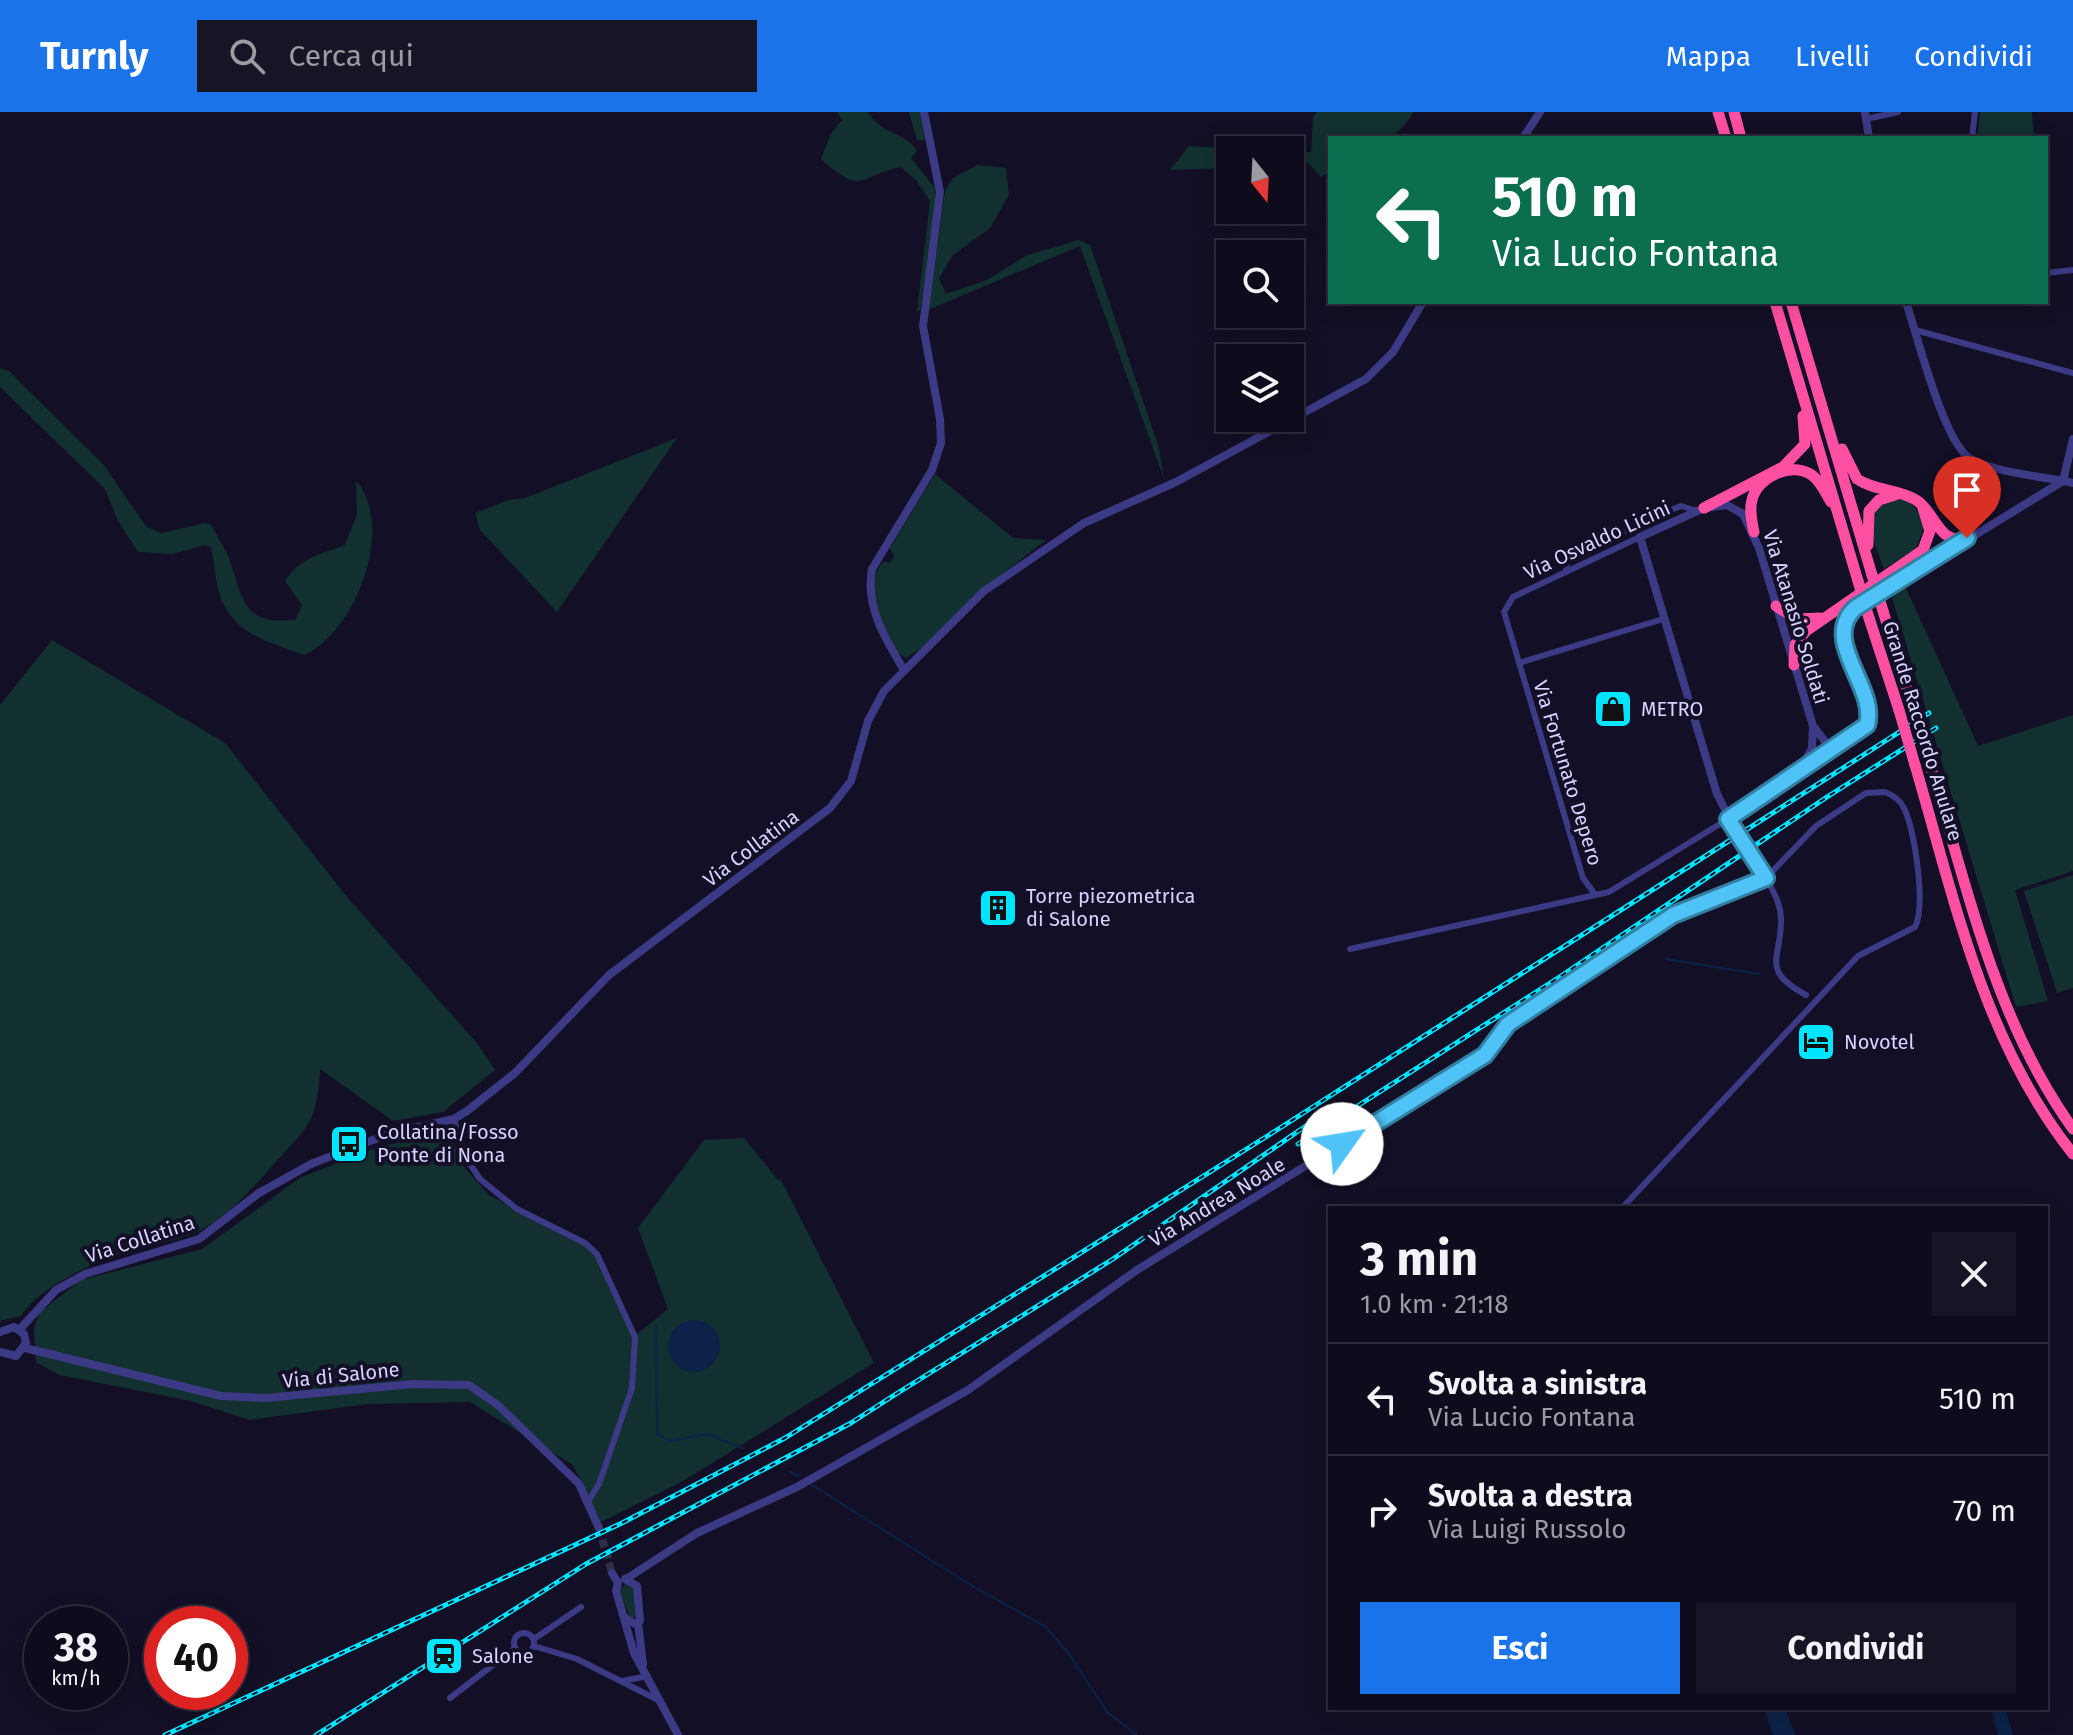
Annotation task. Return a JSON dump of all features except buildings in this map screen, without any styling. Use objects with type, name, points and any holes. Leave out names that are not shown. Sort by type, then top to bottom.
[{"type":"highway","points":[[1718,112],[1725,136]]},
{"type":"highway","points":[[1734,112],[1740,136]]},
{"type":"highway","name":"Grande Raccordo Anulare","points":[[1776,304],[1992,1016],[2030,1092],[2073,1154]]},
{"type":"highway","name":"Grande Raccordo Anulare","points":[[1792,304],[1998,990],[2025,1051],[2073,1129]]},
{"type":"highway","points":[[1700,509],[1783,467],[1802,449],[1806,436],[1792,357]]},
{"type":"highway","points":[[1819,393],[1852,475],[1869,486],[1922,505],[1946,536],[1957,540],[1967,538]]},
{"type":"highway","points":[[1754,532],[1751,501],[1758,487],[1782,472],[1797,470],[1816,479],[1836,511],[1845,535]]},
{"type":"highway","points":[[1871,571],[1868,513],[1879,500],[1900,495]]},
{"type":"highway","points":[[1794,665],[1794,648],[1799,638],[1923,550],[1930,531],[1922,505]]},
{"type":"highway","points":[[1776,606],[1801,621],[1828,615]]},
{"type":"street","points":[[904,670],[879,624],[869,598],[869,585],[872,569],[932,470],[941,443],[940,419],[923,326],[940,192],[924,112]]},
{"type":"street","points":[[1524,136],[1540,112]]},
{"type":"street","points":[[1869,136],[1865,115],[1898,112]]},
{"type":"street","points":[[1972,136],[1975,112]]},
{"type":"street","points":[[2048,273],[2073,270]]},
{"type":"street","name":"Via Collatina","points":[[19,1330],[56,1290],[121,1261],[199,1239],[259,1193],[311,1164],[388,1134],[454,1119],[515,1073],[609,975],[830,808],[851,781],[873,708],[904,670],[984,591],[1084,523],[1176,482],[1366,379],[1393,352],[1422,304]]},
{"type":"street","points":[[1907,304],[1950,433],[1962,452],[1973,460],[2069,482]]},
{"type":"street","points":[[1915,330],[2073,373]]},
{"type":"street","points":[[2069,482],[2072,445]]},
{"type":"street","points":[[1594,893],[1622,887],[1862,731],[1869,718],[1844,638],[1847,618],[1855,608],[1967,538],[2069,482],[2073,472]]},
{"type":"street","points":[[1566,572],[1567,562],[1572,556],[1681,506],[1700,509]]},
{"type":"street","name":"Via Atanasio Soldati","points":[[1700,509],[1732,506],[1743,514],[1754,532],[1813,726],[1812,748],[1801,769]]},
{"type":"street","name":"Via Osvaldo Licini","points":[[1507,603],[1700,509]]},
{"type":"street","points":[[1640,537],[1717,794],[1728,819],[1778,901],[1781,916],[1776,968],[1783,981],[1806,995]]},
{"type":"street","name":"Via Fortunato Depero","points":[[1350,949],[1594,893],[1583,878],[1504,616],[1507,603]]},
{"type":"street","points":[[1519,663],[1663,619]]},
{"type":"street","name":"Via Atanasio Soldati","points":[[1813,726],[1826,743],[1842,744]]},
{"type":"street","name":"Via Andrea Noale","points":[[622,1581],[697,1533],[797,1487],[968,1390],[1137,1270],[1485,1055],[1508,1024],[1673,915],[1766,878],[1816,826],[1866,793],[1885,792],[1903,805],[1909,825],[1920,893],[1918,921],[1910,931],[1858,956],[1624,1206]]},
{"type":"street","points":[[454,1119],[464,1155],[480,1179],[517,1209],[585,1243],[595,1252],[635,1337],[632,1388],[599,1484],[589,1500]]},
{"type":"street","points":[[0,1332],[9,1327],[19,1330],[26,1339],[25,1348],[16,1356],[0,1353]]},
{"type":"street","name":"Via di Salone","points":[[25,1348],[221,1396],[318,1396],[413,1384],[464,1384],[499,1406],[570,1475],[589,1500],[599,1528]]},
{"type":"street","points":[[646,1565],[637,1586],[642,1614],[637,1640],[646,1673]]},
{"type":"street","points":[[612,1573],[622,1581],[637,1586]]},
{"type":"street","points":[[622,1581],[616,1591],[624,1617],[646,1673],[678,1735]]},
{"type":"street","points":[[581,1607],[534,1643],[524,1654],[515,1648],[514,1642],[520,1634],[527,1633],[534,1643],[577,1659],[664,1704]]},
{"type":"street","points":[[624,1617],[630,1623],[638,1623]]},
{"type":"street","points":[[450,1698],[515,1648]]},
{"type":"street","points":[[622,1681],[635,1685],[646,1673]]},
{"type":"street","points":[[622,1681],[646,1673]]},
{"type":"green space","points":[[837,112],[868,112],[879,125],[906,140],[917,151],[911,158],[935,188],[936,214],[920,311],[917,311],[930,201],[916,180],[901,167],[854,181],[845,178],[821,159],[831,133],[842,120]]},
{"type":"green space","points":[[909,112],[920,112],[925,137],[923,141],[917,140]]},
{"type":"green space","points":[[1317,112],[1413,112],[1406,123],[1388,136],[1328,136],[1328,172],[1321,177],[1308,163],[1304,163],[1304,152],[1311,152],[1313,117]]},
{"type":"green space","points":[[1980,112],[2032,112],[2034,136],[1977,136]]},
{"type":"green space","points":[[1189,146],[1216,147],[1216,168],[1170,170]]},
{"type":"green space","points":[[977,165],[1006,168],[1009,195],[990,228],[953,255],[939,278],[946,294],[987,280],[1027,255],[1079,240],[1090,245],[1159,448],[1164,479],[1080,246],[928,310],[945,191],[953,178]]},
{"type":"green space","points":[[0,368],[9,371],[103,464],[146,526],[161,533],[206,523],[211,525],[227,553],[246,604],[263,618],[277,621],[296,619],[302,605],[285,581],[304,562],[345,545],[357,514],[356,481],[367,500],[372,524],[371,550],[354,602],[340,624],[323,643],[304,655],[289,650],[250,632],[229,614],[217,585],[211,548],[206,545],[172,554],[138,552],[118,521],[105,489],[0,387]]},
{"type":"green space","points":[[677,438],[557,612],[480,530],[475,513],[509,500],[525,498]]},
{"type":"green space","points":[[935,474],[1013,538],[1046,540],[980,591],[923,647],[906,658],[899,654],[881,620],[873,583],[884,561],[890,563],[894,556],[890,548]]},
{"type":"green space","points":[[1893,498],[1914,507],[1924,528],[1916,548],[1884,569],[1873,538],[1873,520],[1882,504]]},
{"type":"green space","points":[[1905,586],[1978,746],[2073,715],[2073,871],[2015,890],[2048,1001],[2016,1007],[1891,594]]},
{"type":"green space","points":[[52,640],[225,743],[347,897],[477,1043],[495,1070],[443,1112],[393,1121],[320,1069],[313,1112],[303,1131],[222,1216],[193,1234],[117,1255],[86,1268],[41,1295],[21,1316],[0,1321],[0,705]]},
{"type":"green space","points":[[2073,875],[2073,988],[2057,993],[2024,891]]},
{"type":"green space","points":[[449,1133],[464,1167],[489,1195],[593,1249],[635,1336],[668,1309],[638,1228],[704,1140],[744,1138],[781,1180],[874,1363],[685,1480],[601,1522],[573,1465],[470,1402],[368,1404],[249,1420],[191,1401],[59,1375],[36,1362],[34,1328],[40,1312],[81,1280],[202,1249],[300,1178],[381,1146]]},
{"type":"green space","points":[[625,1584],[634,1589],[637,1616],[631,1619],[619,1591]]},
{"type":"water","points":[[694,1320],[712,1328],[720,1346],[712,1364],[694,1372],[676,1364],[668,1346],[676,1328]]},
{"type":"water","points":[[1765,1710],[1786,1710],[1795,1735],[1773,1735]]},
{"type":"water","points":[[1992,1710],[2006,1710],[2013,1735],[1998,1735]]},
{"type":"waterway","points":[[1666,959],[1759,974]]},
{"type":"waterway","points":[[656,1325],[657,1434],[670,1441],[707,1434],[743,1448]]},
{"type":"waterway","points":[[790,1472],[799,1476]]},
{"type":"waterway","points":[[812,1485],[969,1584],[1046,1627],[1068,1653],[1107,1712],[1137,1735]]},
{"type":"tunnel","points":[[599,1528],[612,1573]]},
{"type":"railway","points":[[165,1735],[622,1523],[785,1438],[1269,1135],[1929,713]]},
{"type":"railway","points":[[1298,1144],[1558,978],[1827,797],[1936,728]]},
{"type":"railway","points":[[316,1735],[586,1564],[851,1423],[1113,1259],[1326,1112]]},
{"type":"place","name":"METRO","points":[[1613,709]]},
{"type":"place","name":"Torre piezometrica di Salone","points":[[998,908]]},
{"type":"place","name":"Novotel","points":[[1816,1042]]},
{"type":"place","name":"Collatina/Fosso Ponte di Nona","points":[[349,1144]]},
{"type":"place","name":"Salone","points":[[444,1656]]},
{"type":"route","points":[[1342,1144],[1485,1055],[1508,1024],[1673,915],[1701,901],[1736,892],[1766,878],[1728,819],[1867,725],[1867,709],[1844,638],[1844,625],[1849,614],[1967,538]]}]
